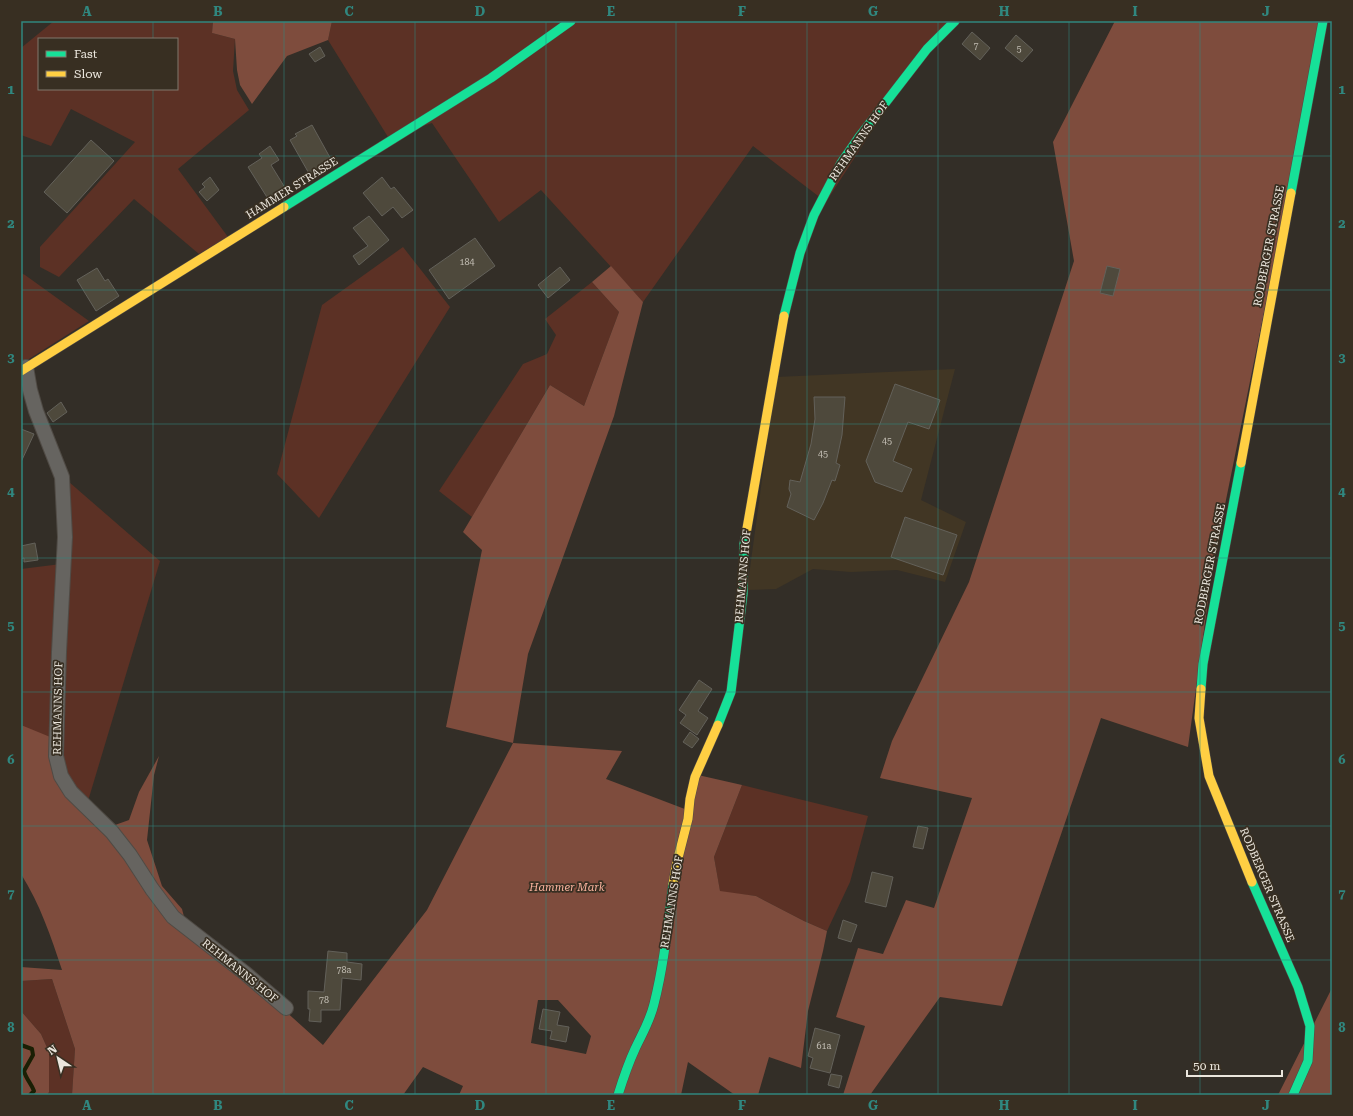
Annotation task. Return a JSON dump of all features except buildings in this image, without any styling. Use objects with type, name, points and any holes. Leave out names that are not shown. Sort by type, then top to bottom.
[{"type":"street","name":"HAMMER STRASSE","points":[[23,369],[491,78],[571,21]]},
{"type":"street","name":"REHMANNS HOF","points":[[618,1095],[624,1076],[647,1026],[654,1005],[666,937],[676,866],[688,819],[690,799],[695,777],[731,692],[743,594],[744,544],[784,315],[800,253],[814,215],[841,163],[859,137],[927,49],[955,21]]},
{"type":"street","name":"RODBERGER STRASSE","points":[[1293,1095],[1308,1061],[1310,1026],[1298,987],[1256,892],[1209,776],[1198,718],[1203,664],[1323,21]]},
{"type":"street","name":"REHMANNS HOF","points":[[23,369],[34,404],[62,477],[65,537],[59,652],[56,756],[61,776],[71,792],[112,832],[130,855],[152,889],[173,917],[245,973],[286,1008]]},
{"type":"shaded area","points":[[54,21],[213,21],[212,33],[235,39],[233,71],[237,90],[249,110],[178,169],[228,237],[199,254],[134,199],[59,277],[40,267],[40,247],[135,142],[71,109],[51,146],[21,135],[21,48]]},
{"type":"shaded area","points":[[332,21],[953,21],[929,42],[826,202],[753,146],[643,302],[541,190],[499,222],[432,123],[388,137],[328,40]]},
{"type":"shaded area","points":[[403,247],[450,307],[319,518],[277,474],[322,305]]},
{"type":"shaded area","points":[[21,273],[89,321],[21,364]]},
{"type":"shaded area","points":[[592,282],[619,312],[584,406],[550,385],[472,517],[439,491],[523,364],[547,354],[556,335],[545,319]]},
{"type":"shaded area","points":[[955,369],[921,500],[966,522],[945,582],[897,570],[851,572],[813,569],[776,589],[747,590],[776,377]]},
{"type":"shaded area","points":[[69,482],[160,561],[88,801],[21,726],[21,569],[69,563]]},
{"type":"shaded area","points":[[742,785],[868,816],[850,882],[827,931],[804,921],[756,896],[720,892],[714,857]]},
{"type":"shaded area","points":[[52,979],[75,1049],[72,1095],[47,1095],[49,1091],[49,1052],[41,1034],[21,1011],[21,981]]},
{"type":"green space","points":[[213,21],[332,21],[328,40],[287,56],[252,104],[240,85],[237,70],[235,39],[212,33]]},
{"type":"green space","points":[[1115,21],[1323,21],[1213,564],[1188,747],[1101,718],[1002,1006],[940,997],[870,1095],[843,1095],[865,1026],[836,1017],[858,948],[883,954],[906,900],[934,908],[972,798],[880,778],[892,741],[969,582],[1074,261],[1053,142]]},
{"type":"green space","points":[[611,266],[643,302],[614,416],[528,654],[513,743],[446,727],[482,550],[463,532],[550,385],[584,406],[619,312],[592,282]]},
{"type":"green space","name":"Hammer Mark","points":[[21,725],[60,741],[66,779],[115,825],[129,820],[139,792],[159,756],[154,775],[147,840],[162,886],[182,909],[188,932],[243,973],[323,1045],[427,910],[513,743],[622,751],[606,779],[690,811],[698,775],[742,785],[714,857],[720,891],[756,896],[804,921],[827,931],[808,1011],[801,1068],[769,1057],[758,1095],[735,1095],[688,1062],[681,1095],[459,1095],[463,1086],[423,1067],[403,1095],[72,1095],[75,1049],[52,979],[21,981],[21,967],[62,970],[39,909],[21,874]],"holes":[[[538,1000],[558,1000],[591,1036],[586,1054],[531,1043]]]},
{"type":"green space","points":[[1332,988],[1332,1095],[1278,1095]]},
{"type":"green space","points":[[21,1011],[41,1034],[49,1052],[49,1092],[47,1095],[21,1095]]},
{"type":"waterway","points":[[21,1045],[32,1049],[33,1055],[24,1071],[34,1091],[30,1095]]},
{"type":"traffic: fast","points":[[284,207],[491,78],[571,21]]},
{"type":"traffic: fast","points":[[784,316],[800,253],[814,215],[841,163],[859,137],[927,49],[955,21]]},
{"type":"traffic: fast","points":[[1291,193],[1323,21]]},
{"type":"traffic: fast","points":[[1201,689],[1203,664],[1241,463]]},
{"type":"traffic: fast","points":[[718,725],[731,692],[743,594],[744,544],[746,534]]},
{"type":"traffic: fast","points":[[1252,882],[1298,987],[1310,1026],[1308,1061],[1293,1095]]},
{"type":"traffic: fast","points":[[618,1095],[630,1060],[648,1022],[654,1004],[663,959],[673,884]]},
{"type":"traffic: slow","points":[[1241,463],[1291,193]]},
{"type":"traffic: slow","points":[[21,371],[284,207]]},
{"type":"traffic: slow","points":[[746,534],[784,316]]},
{"type":"traffic: slow","points":[[1201,689],[1199,718],[1209,776],[1252,882]]},
{"type":"traffic: slow","points":[[673,884],[688,819],[690,799],[695,777],[718,725]]}]
